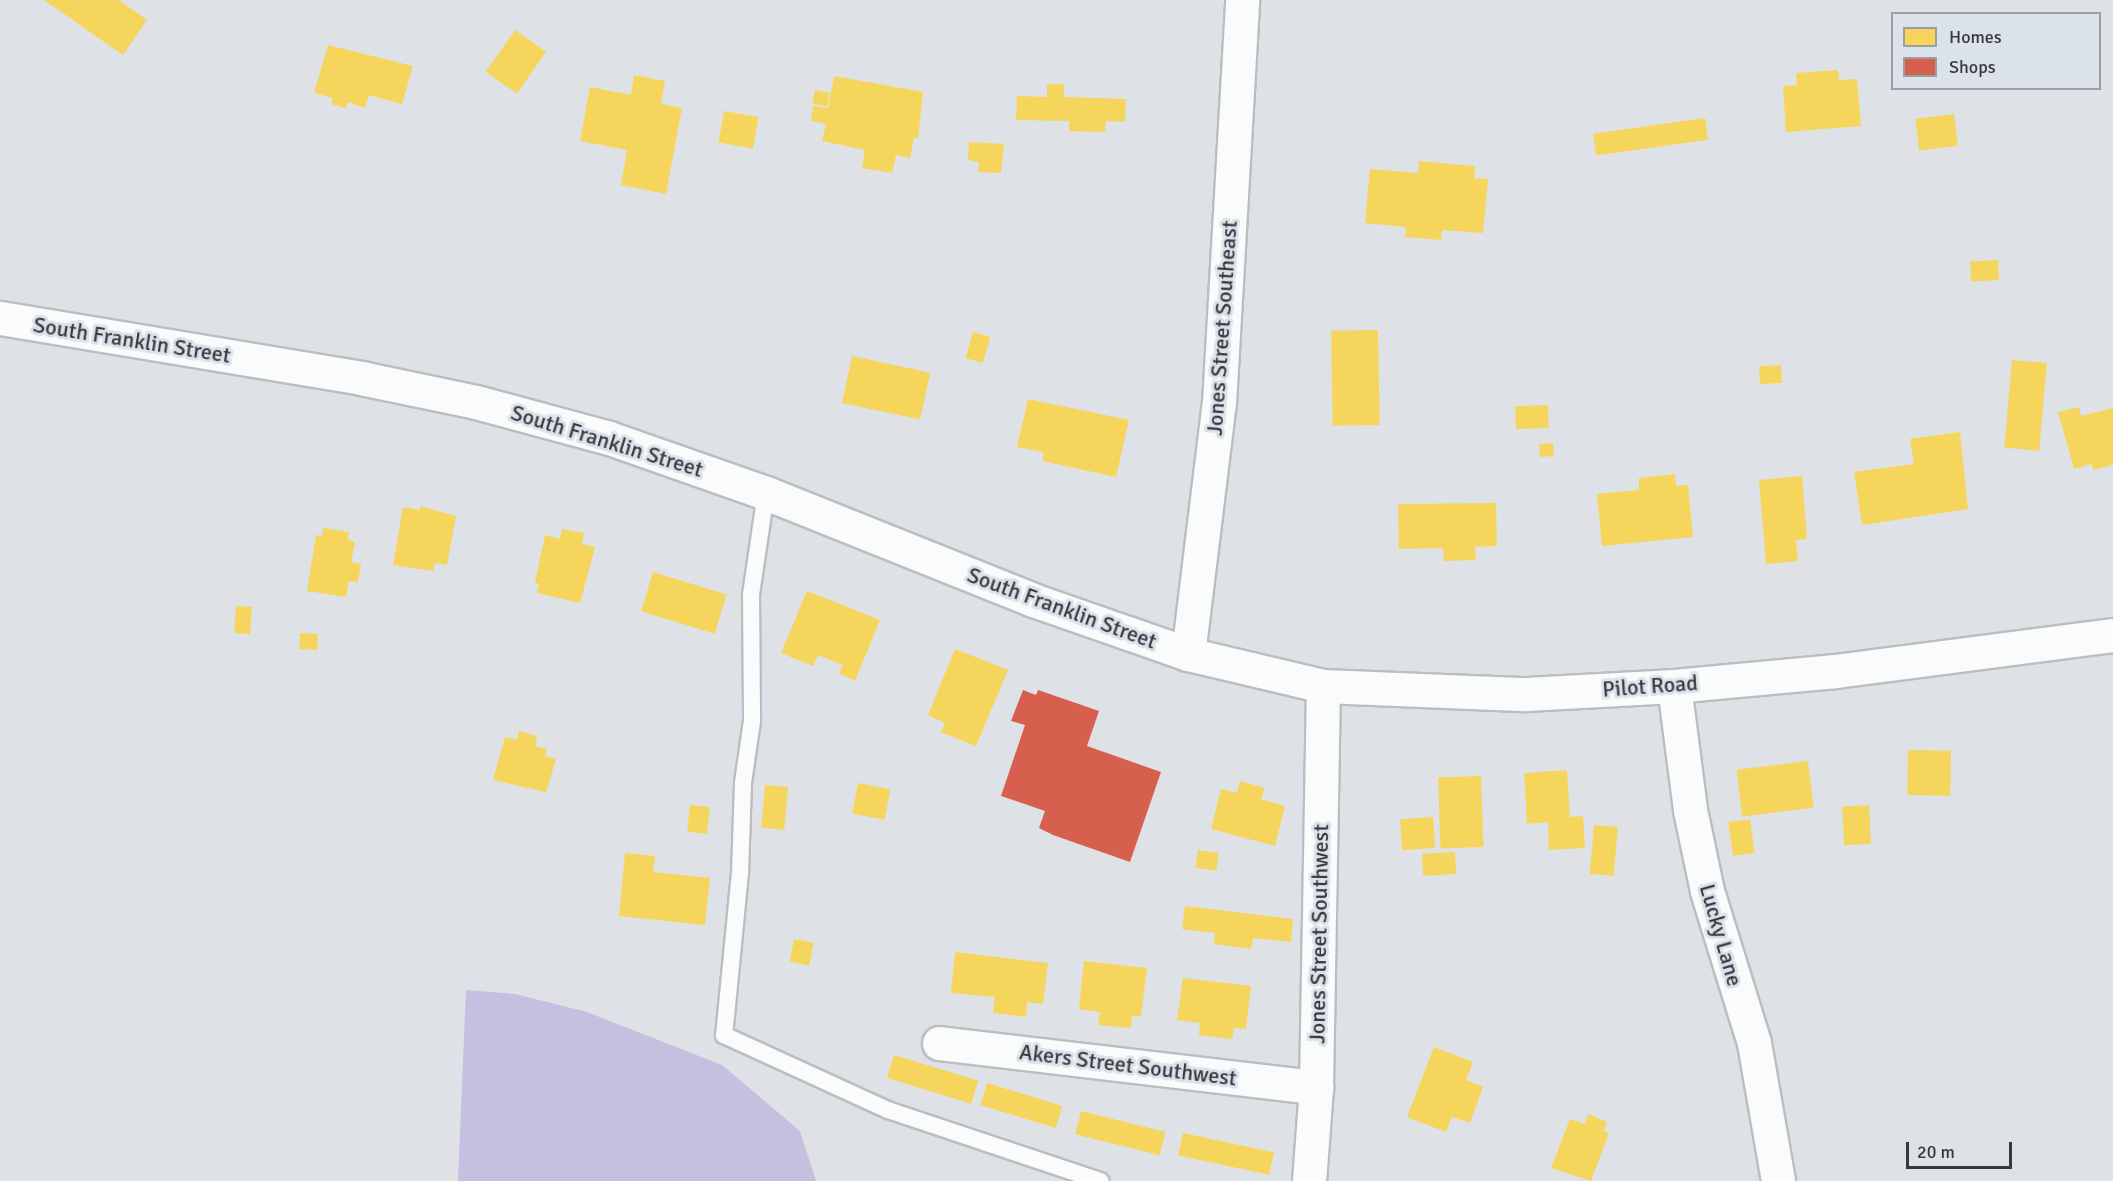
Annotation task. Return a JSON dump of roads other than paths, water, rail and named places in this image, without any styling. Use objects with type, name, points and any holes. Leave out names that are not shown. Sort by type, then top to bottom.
[{"type":"main road","name":"Jones Street Southeast","points":[[1188,654],[1219,403],[1242,0]]},
{"type":"main road","name":"South Franklin Street","points":[[0,318],[361,378],[476,402],[609,438],[766,493],[1033,600],[1188,654]]},
{"type":"main road","name":"Pilot Road","points":[[1188,654],[1323,686],[1526,694],[1674,686],[1835,671],[2113,635]]},
{"type":"main road","name":"Jones Street Southwest","points":[[1309,1181],[1316,1087],[1323,686]]},
{"type":"main road","name":"Lucky Lane","points":[[1674,686],[1700,856],[1727,963],[1754,1044],[1778,1181]]},
{"type":"main road","name":"Akers Street Southwest","points":[[939,1043],[1316,1087]]},
{"type":"lane","points":[[766,493],[751,595],[752,721],[743,783],[740,873],[724,1035],[888,1110],[1100,1181]]}]
